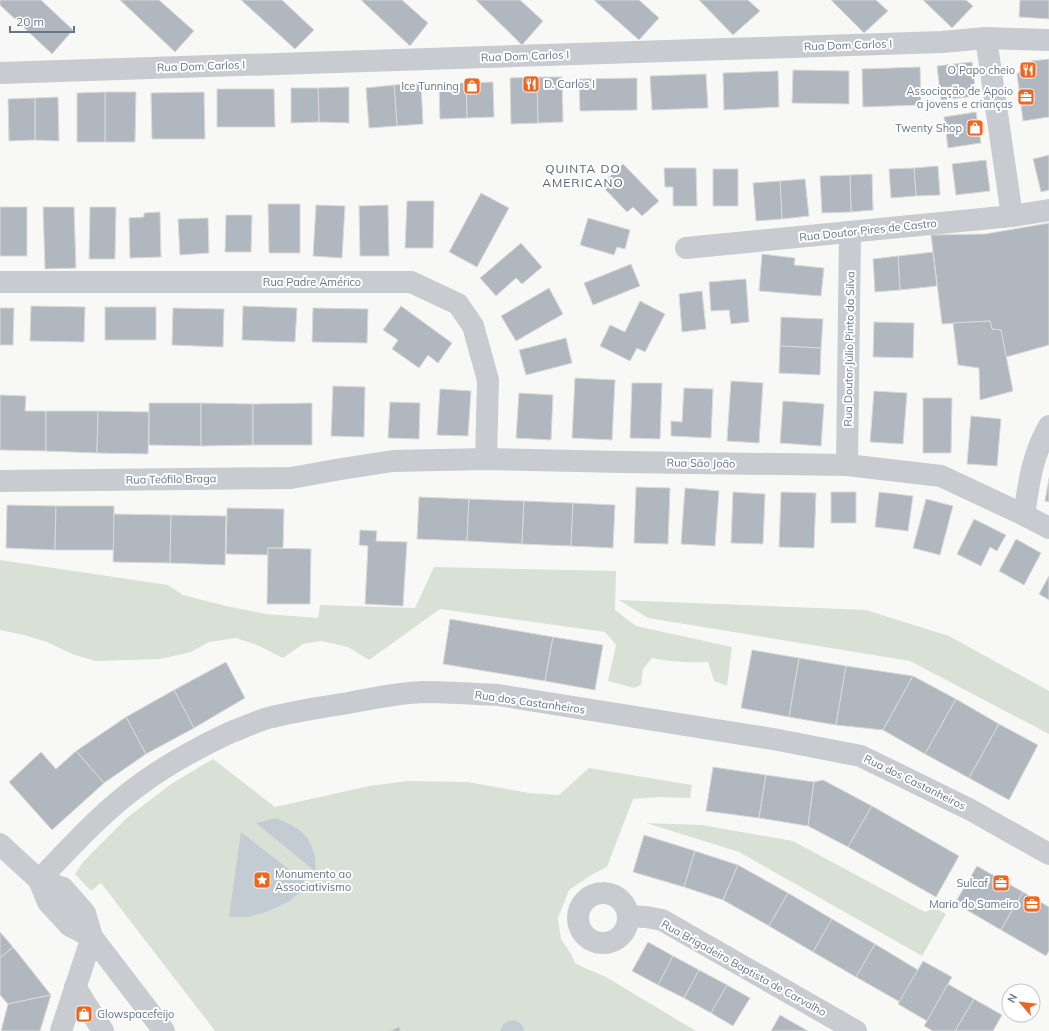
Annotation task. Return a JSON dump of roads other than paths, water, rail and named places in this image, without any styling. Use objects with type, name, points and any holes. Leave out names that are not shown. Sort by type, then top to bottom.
[{"type":"street","name":"Rua Dom Carlos I","points":[[0,73],[942,42],[986,38],[1049,40]]},
{"type":"street","points":[[986,38],[1012,216]]},
{"type":"street","name":"Rua Doutor Pires de Castro","points":[[686,248],[1012,216],[1049,210]]},
{"type":"street","name":"Rua Doutor Júlio Pinto da Silva","points":[[848,465],[850,232]]},
{"type":"street","name":"Rua Padre Américo","points":[[0,282],[411,282],[458,304],[473,326],[488,380],[486,459]]},
{"type":"street","points":[[1024,514],[1030,474],[1036,454],[1049,426]]},
{"type":"street","name":"Rua São João","points":[[341,469],[393,461],[486,459],[848,465],[941,476],[1024,514],[1049,528]]},
{"type":"street","name":"Rua Teófilo Braga","points":[[0,481],[291,478],[341,469]]},
{"type":"street","name":"Rua dos Castanheiros","points":[[40,880],[114,805],[161,770],[212,741],[267,718],[292,712],[401,693],[423,692],[498,695],[773,739],[861,756],[969,809],[1049,854]]},
{"type":"street","points":[[0,844],[40,880],[48,902],[70,926],[92,937],[164,1031]]},
{"type":"street","name":"Rua Brigadeiro Baptista de Carvalho","points":[[628,916],[662,920],[856,1031]]},
{"type":"street","points":[[61,1031],[92,937]]},
{"type":"street","points":[[75,987],[103,1031]]},
{"type":"place","name":"O Papo cheio","points":[[1028,70]]},
{"type":"place","name":"D. Carlos I","points":[[531,84]]},
{"type":"place","name":"Ice Tunning","points":[[472,86]]},
{"type":"place","name":"Associação de Apoio a jovens e crianças","points":[[1026,97]]},
{"type":"place","name":"Twenty Shop","points":[[975,128]]},
{"type":"place","name":"Monumento ao Associativismo","points":[[262,880]]},
{"type":"place","name":"Sulcaf","points":[[1001,883]]},
{"type":"place","name":"Maria do Sameiro","points":[[1032,904]]},
{"type":"place","name":"Glowspacefeijo","points":[[84,1014]]},
{"type":"district","name":"QUINTA DO AMERICANO","points":[[583,176]]}]
